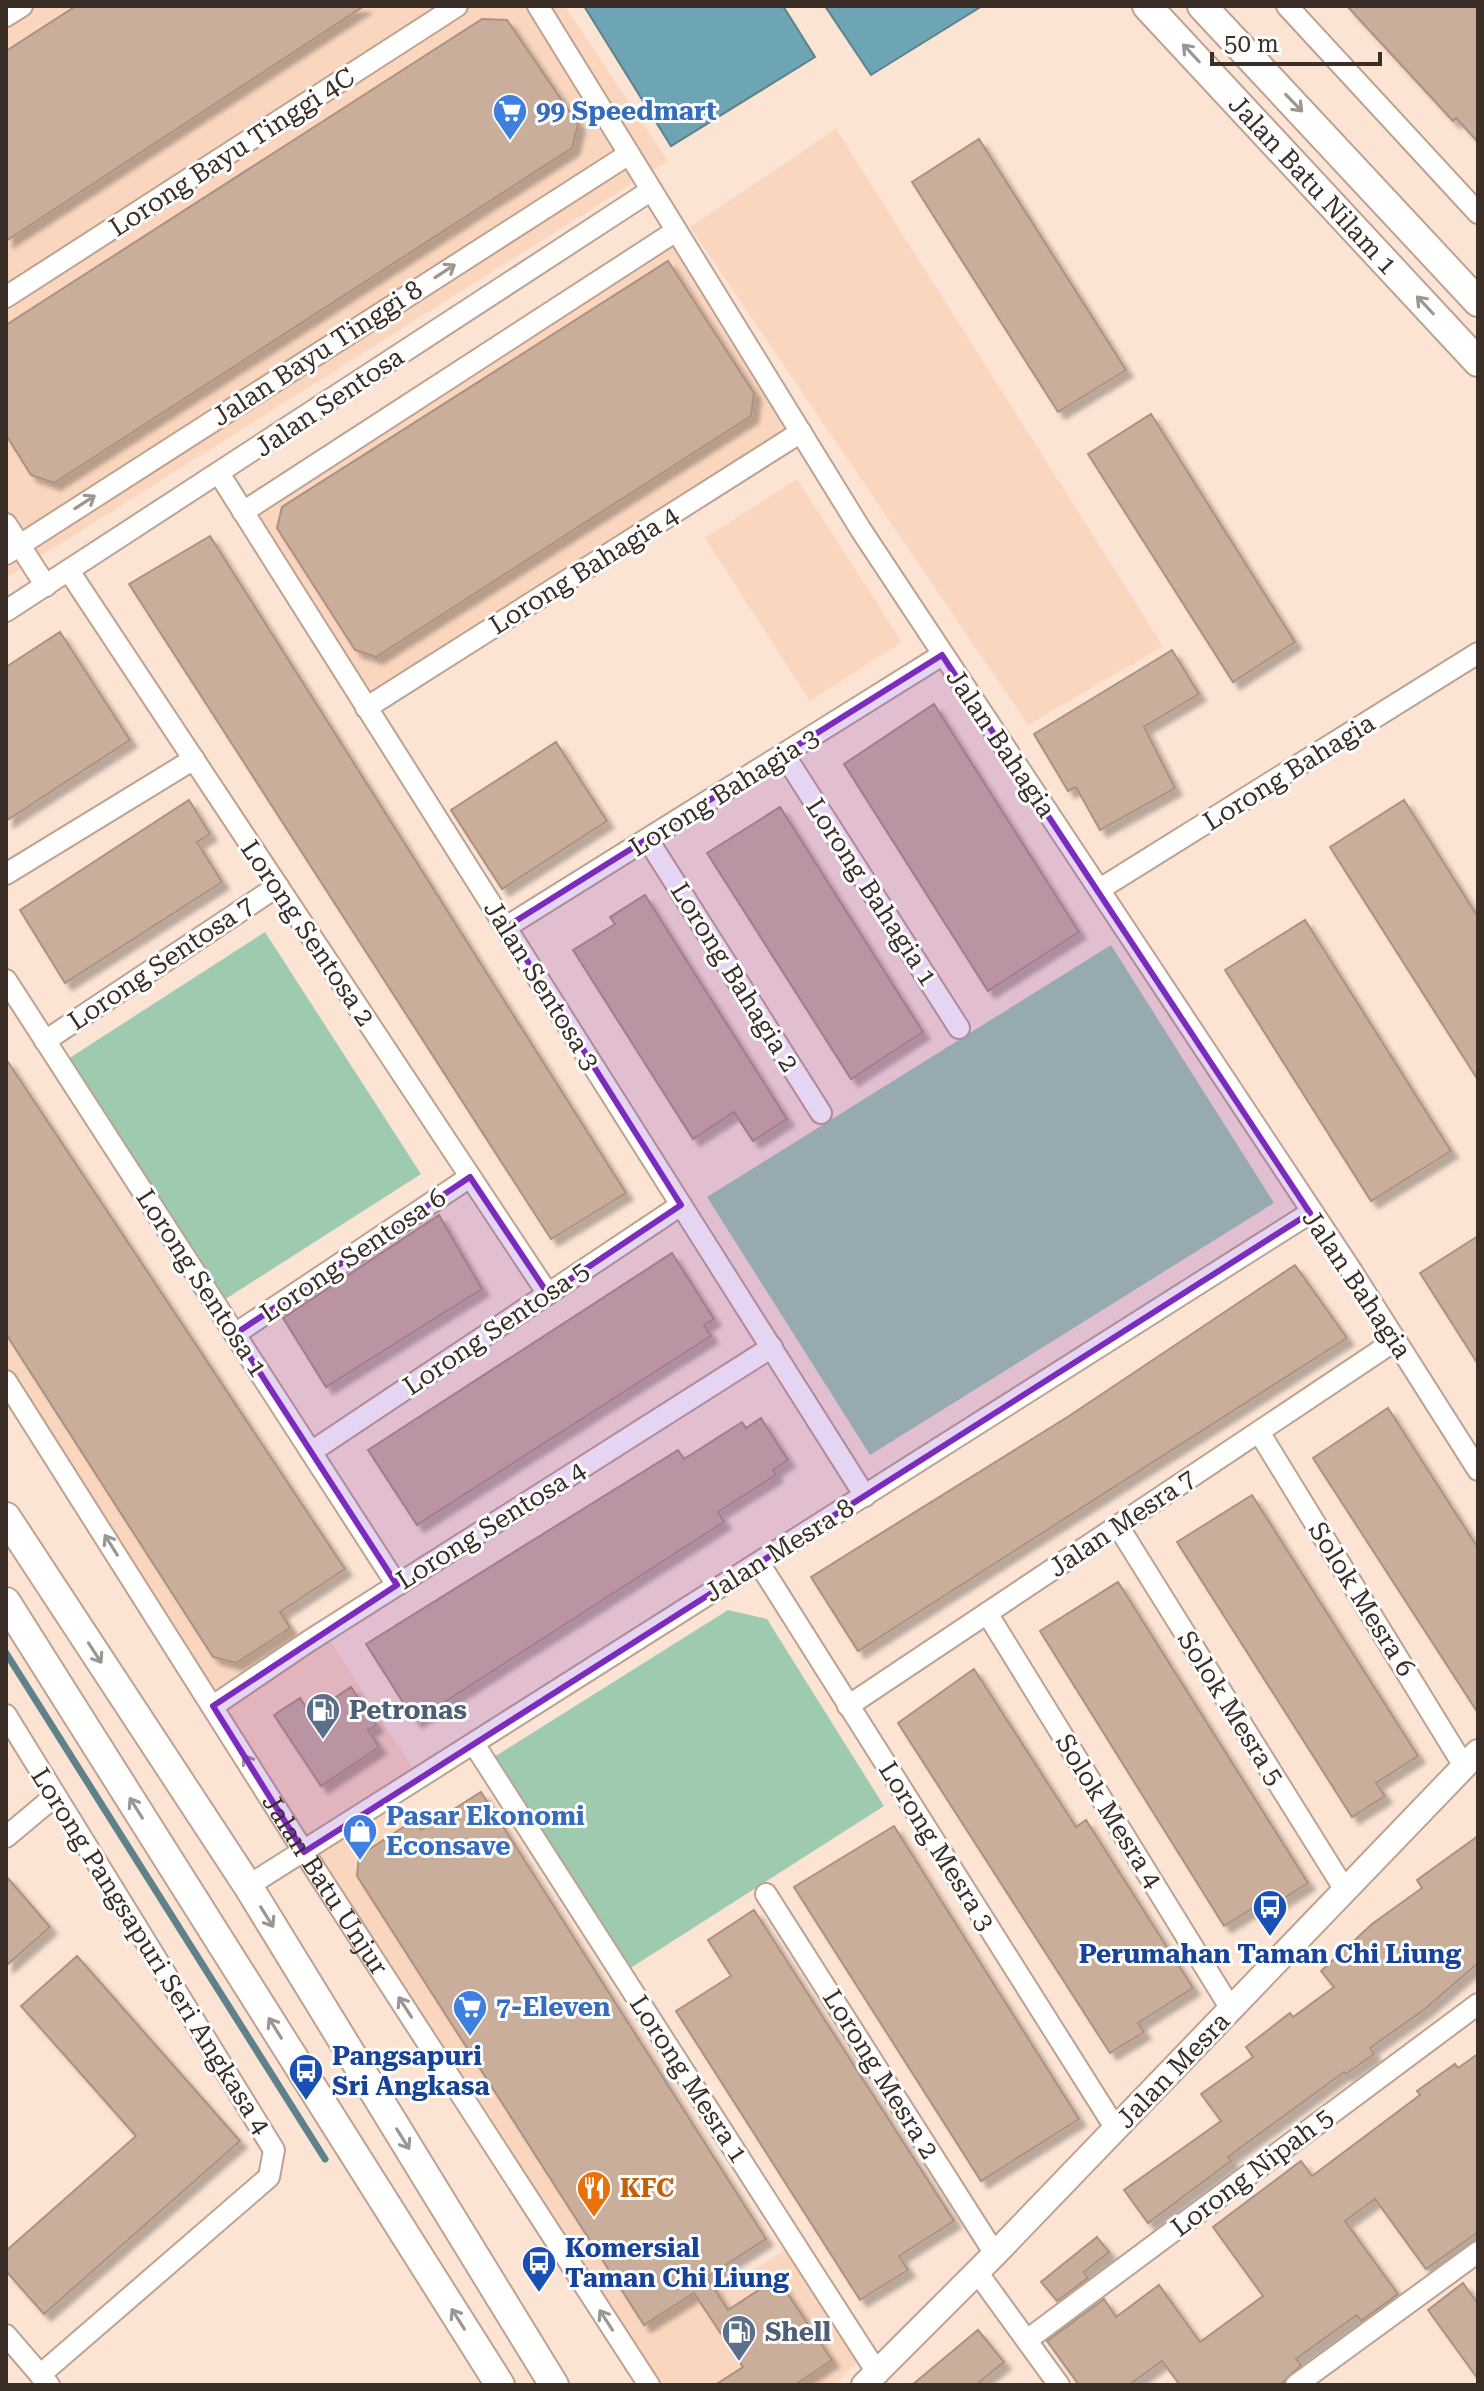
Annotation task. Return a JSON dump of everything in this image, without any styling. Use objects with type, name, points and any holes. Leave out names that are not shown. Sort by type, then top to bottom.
[{"type":"main road","name":"Jalan Batu Nilam 1","points":[[1147,6],[1478,362]]},
{"type":"main road","name":"Jalan Batu Nilam 1","points":[[1202,6],[1362,174],[1478,302]]},
{"type":"main road","points":[[1331,203],[1362,174]]},
{"type":"main road","points":[[6,1517],[248,1886],[554,2385]]},
{"type":"main road","points":[[6,1602],[500,2385]]},
{"type":"street","points":[[6,16],[22,6]]},
{"type":"street","name":"Lorong Bayu Tinggi 4C","points":[[6,297],[457,6]]},
{"type":"street","name":"Jalan Bahagia","points":[[538,6],[650,191],[942,655],[1100,889],[1478,1470]]},
{"type":"street","points":[[1287,6],[1478,213]]},
{"type":"street","name":"Jalan Bayu Tinggi 8","points":[[13,549],[629,154]]},
{"type":"street","name":"Jalan Sentosa","points":[[6,611],[220,475],[650,191]]},
{"type":"street","points":[[243,512],[676,231]]},
{"type":"street","name":"Lorong Bahagia 4","points":[[366,708],[801,432]]},
{"type":"street","name":"Jalan Sentosa 3","points":[[220,475],[865,1496]]},
{"type":"street","points":[[6,524],[13,549],[46,586]]},
{"type":"street","name":"Lorong Sentosa 2","points":[[69,571],[548,1294]]},
{"type":"street","name":"Lorong Bahagia","points":[[1100,889],[1478,653]]},
{"type":"street","name":"Lorong Bahagia 3","points":[[506,927],[785,756],[942,655]]},
{"type":"street","name":"Lorong Bahagia 1","points":[[785,756],[959,1028]]},
{"type":"street","points":[[6,874],[194,759]]},
{"type":"street","name":"Lorong Bahagia 2","points":[[648,840],[821,1113]]},
{"type":"street","name":"Lorong Sentosa 7","points":[[45,1041],[278,886]]},
{"type":"street","name":"Lorong Sentosa 1","points":[[6,980],[397,1585]]},
{"type":"street","name":"Lorong Sentosa 6","points":[[235,1334],[470,1177]]},
{"type":"street","name":"Lorong Sentosa 5","points":[[311,1452],[681,1205]]},
{"type":"street","name":"Jalan Mesra 8","points":[[248,1886],[1310,1213]]},
{"type":"street","name":"Jalan Mesra 7","points":[[848,1706],[1396,1340]]},
{"type":"street","name":"Lorong Sentosa 4","points":[[213,1706],[772,1347]]},
{"type":"street","name":"Jalan Batu Unjur","points":[[6,1381],[304,1852],[649,2385]]},
{"type":"street","name":"Solok Mesra 6","points":[[1259,1432],[1471,1759]]},
{"type":"street","name":"Solok Mesra 5","points":[[1118,1526],[1345,1890]]},
{"type":"street","name":"Lorong Mesra 3","points":[[759,1563],[1116,2129]]},
{"type":"street","name":"Solok Mesra 4","points":[[987,1613],[1231,2009]]},
{"type":"street","name":"Lorong Pangsapuri Seri Angkasa 4","points":[[6,1715],[274,2150],[269,2177],[44,2380]]},
{"type":"street","name":"Lorong Mesra 1","points":[[474,1744],[871,2379]]},
{"type":"street","name":"Jalan Mesra","points":[[871,2379],[1471,1759]]},
{"type":"street","points":[[6,1837],[55,1796]]},
{"type":"street","name":"Lorong Mesra 2","points":[[766,1894],[995,2254]]},
{"type":"street","name":"Lorong Nipah 5","points":[[1027,2340],[1478,2004]]},
{"type":"street","points":[[1296,2385],[1478,2252]]},
{"type":"street","points":[[977,2272],[1059,2385]]},
{"type":"street","points":[[6,2335],[44,2380]]},
{"type":"highlighted area","points":[[942,655],[1310,1213],[304,1852],[213,1706],[397,1585],[235,1334],[470,1177],[548,1294],[681,1205],[506,927]]},
{"type":"shaded area","points":[[6,6],[565,6],[668,161],[6,578]]},
{"type":"shaded area","points":[[836,129],[1163,646],[1028,725],[690,227]]},
{"type":"shaded area","points":[[672,245],[788,429],[370,694],[256,516]]},
{"type":"shaded area","points":[[797,479],[902,642],[810,701],[705,538]]},
{"type":"shaded area","points":[[6,1191],[309,1651],[329,1639],[413,1769],[389,1785],[716,2294],[788,2248],[859,2362],[833,2385],[660,2385],[6,1365]]},
{"type":"green space","points":[[265,932],[421,1174],[224,1300],[68,1059]]},
{"type":"green space","points":[[1111,945],[1274,1203],[870,1455],[707,1197]]},
{"type":"green space","points":[[728,1610],[767,1619],[884,1806],[629,1969],[494,1757]]},
{"type":"water","points":[[584,6],[783,6],[815,57],[671,146]]},
{"type":"water","points":[[825,6],[982,6],[871,75]]},
{"type":"building","points":[[76,6],[364,6],[6,241],[6,51]]},
{"type":"building","points":[[1347,6],[1478,6],[1478,142],[1456,118],[1453,121]]},
{"type":"building","points":[[482,19],[507,20],[578,124],[572,148],[54,483],[31,475],[6,435],[6,325]]},
{"type":"building","points":[[979,139],[1126,370],[1058,412],[912,182]]},
{"type":"building","points":[[668,261],[754,393],[751,416],[376,657],[355,650],[277,528],[282,507]]},
{"type":"building","points":[[1151,414],[1295,642],[1233,682],[1088,454]]},
{"type":"building","points":[[210,536],[626,1193],[551,1239],[129,584]]},
{"type":"building","points":[[60,632],[130,740],[6,821],[6,667]]},
{"type":"building","points":[[1172,650],[1199,694],[1144,727],[1175,788],[1100,830],[1076,787],[1068,791],[1034,734]]},
{"type":"building","points":[[934,704],[1079,932],[988,991],[844,764]]},
{"type":"building","points":[[556,742],[607,821],[502,889],[451,810]]},
{"type":"building","points":[[189,800],[210,834],[197,842],[222,882],[65,983],[20,910]]},
{"type":"building","points":[[1404,800],[1478,917],[1478,1080],[1330,847]]},
{"type":"building","points":[[780,807],[923,1032],[851,1079],[707,853]]},
{"type":"building","points":[[645,895],[787,1119],[753,1141],[734,1112],[693,1139],[573,950],[615,924],[610,917]]},
{"type":"building","points":[[1305,920],[1451,1151],[1371,1201],[1225,970]]},
{"type":"building","points":[[6,1059],[345,1569],[280,1612],[290,1628],[236,1663],[213,1657],[6,1334]]},
{"type":"building","points":[[439,1215],[482,1289],[326,1387],[283,1318]]},
{"type":"building","points":[[1478,1236],[1478,1364],[1420,1273]]},
{"type":"building","points":[[672,1253],[714,1319],[704,1325],[711,1336],[417,1525],[368,1450]]},
{"type":"building","points":[[1295,1265],[1347,1338],[858,1651],[811,1577],[1069,1416]]},
{"type":"building","points":[[1388,1408],[1478,1548],[1478,1713],[1313,1458]]},
{"type":"building","points":[[761,1418],[788,1460],[773,1470],[776,1475],[718,1512],[724,1522],[415,1721],[366,1644],[678,1450],[684,1459],[742,1422],[746,1428]]},
{"type":"building","points":[[1252,1495],[1418,1756],[1376,1783],[1385,1796],[1352,1817],[1177,1542]]},
{"type":"building","points":[[1118,1582],[1308,1883],[1270,1907],[1266,1900],[1224,1926],[1040,1631]]},
{"type":"building","points":[[974,1669],[1076,1827],[1086,1820],[1193,1988],[1138,2023],[1144,2032],[1110,2053],[898,1723]]},
{"type":"building","points":[[351,1687],[376,1725],[368,1730],[379,1747],[321,1786],[274,1715],[300,1698],[307,1709],[320,1700],[324,1705]]},
{"type":"building","points":[[481,1792],[766,2239],[707,2277],[728,2310],[777,2278],[832,2360],[795,2385],[715,2385],[743,2367],[694,2293],[644,2325],[357,1876],[359,1856],[414,1820],[421,1830]]},
{"type":"building","points":[[894,1826],[1079,2119],[981,2181],[794,1887]]},
{"type":"building","points":[[1478,1836],[1478,1963],[1425,2009],[1370,2048],[1374,2054],[1346,2074],[1344,2072],[1228,2157],[1231,2161],[1148,2223],[1124,2190],[1221,2121],[1201,2094],[1253,2057],[1246,2047],[1290,2013],[1293,2017],[1334,1987],[1321,1971],[1372,1924],[1422,1888],[1417,1880]]},
{"type":"building","points":[[6,1876],[50,1927],[6,1966]]},
{"type":"building","points":[[754,1910],[954,2221],[899,2256],[908,2270],[860,2300],[676,2011],[731,1976],[708,1940]]},
{"type":"building","points":[[77,1956],[240,2141],[44,2314],[6,2271],[6,2251],[136,2136],[21,2006]]},
{"type":"building","points":[[1478,2054],[1478,2232],[1426,2269],[1375,2199],[1345,2221],[1398,2294],[1361,2321],[1357,2315],[1296,2359],[1301,2365],[1280,2385],[1180,2385],[1162,2361],[1129,2385],[1079,2385],[1047,2341],[1104,2299],[1116,2317],[1159,2285],[1200,2342],[1263,2296],[1213,2227],[1301,2161],[1312,2176],[1420,2095],[1417,2091],[1455,2064],[1458,2068]]},
{"type":"building","points":[[1097,2237],[1109,2252],[1084,2272],[1088,2278],[1057,2301],[1041,2282]]},
{"type":"building","points":[[1463,2283],[1478,2304],[1478,2379],[1428,2310]]},
{"type":"building","points":[[978,2330],[1004,2362],[976,2385],[912,2385]]},
{"type":"waterway","points":[[6,1653],[325,2159]]},
{"type":"place","name":"99 Speedmart","points":[[510,142]]},
{"type":"place","name":"Petronas","points":[[323,1741]]},
{"type":"place","name":"Pasar Ekonomi Econsave","points":[[360,1862]]},
{"type":"place","name":"Perumahan Taman Chi Liung","points":[[1270,1938]]},
{"type":"place","name":"7-Eleven","points":[[470,2038]]},
{"type":"place","name":"Pangsapuri Sri Angkasa","points":[[306,2102]]},
{"type":"place","name":"KFC","points":[[594,2219]]},
{"type":"place","name":"Komersial Taman Chi Liung","points":[[539,2294]]},
{"type":"place","name":"Shell","points":[[739,2363]]}]
